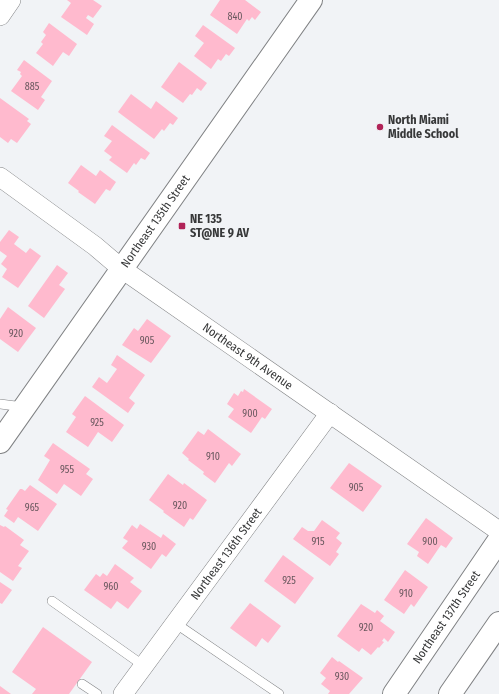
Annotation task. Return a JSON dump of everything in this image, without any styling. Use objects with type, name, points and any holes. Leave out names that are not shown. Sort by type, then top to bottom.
[{"type":"main road","name":"Northeast 135th Street","points":[[0,442],[311,0]]},
{"type":"main road","name":"Northeast 137th Street","points":[[394,694],[499,540]]},
{"type":"main road","points":[[450,694],[499,623]]},
{"type":"street","points":[[0,16],[11,0]]},
{"type":"street","name":"Northeast 9th Avenue","points":[[0,177],[95,246],[122,269],[499,531]]},
{"type":"street","name":"Northeast 136th Street","points":[[123,694],[330,413]]},
{"type":"lane","points":[[0,404],[25,407]]},
{"type":"lane","points":[[52,600],[144,666]]},
{"type":"lane","points":[[175,624],[279,694]]},
{"type":"lane","points":[[82,684],[97,694]]},
{"type":"building","points":[[67,0],[93,0],[102,6],[93,18],[88,15],[86,18],[94,24],[87,35],[61,17],[71,3]]},
{"type":"building","points":[[220,0],[245,0],[261,12],[255,20],[252,17],[249,21],[247,19],[237,34],[210,15]]},
{"type":"building","points":[[49,23],[77,44],[69,56],[63,52],[53,66],[36,53],[43,44],[41,42],[46,35],[43,32]]},
{"type":"building","points":[[203,25],[235,48],[229,56],[226,54],[221,61],[218,59],[211,69],[194,56],[204,43],[195,36]]},
{"type":"building","points":[[24,60],[52,81],[41,97],[45,100],[38,110],[11,91],[22,76],[20,74],[21,72],[17,70]]},
{"type":"building","points":[[179,62],[207,83],[201,91],[197,88],[183,103],[161,87]]},
{"type":"building","points":[[131,94],[151,109],[156,101],[178,118],[173,125],[170,123],[164,131],[162,129],[154,139],[118,112]]},
{"type":"building","points":[[0,98],[29,119],[27,121],[31,124],[17,143],[11,139],[8,143],[0,137]]},
{"type":"building","points":[[112,125],[150,153],[145,160],[141,158],[136,165],[134,163],[127,173],[109,160],[112,157],[104,151],[112,141],[104,136]]},
{"type":"building","points":[[81,165],[96,176],[100,170],[116,182],[110,191],[106,189],[95,204],[68,183]]},
{"type":"building","points":[[9,230],[19,237],[14,244],[26,253],[30,248],[41,256],[18,288],[2,277],[7,269],[1,264],[7,256],[0,251],[0,242]]},
{"type":"building","points":[[57,265],[68,273],[59,285],[65,289],[44,318],[28,306]]},
{"type":"building","points":[[8,307],[36,328],[18,352],[0,339],[0,319]]},
{"type":"building","points":[[147,319],[171,336],[151,363],[122,345],[134,328],[138,331]]},
{"type":"building","points":[[117,355],[145,375],[129,398],[135,403],[128,413],[92,387],[99,377],[107,383],[117,369],[111,365]]},
{"type":"building","points":[[244,389],[272,409],[265,419],[262,417],[251,433],[228,417],[234,409],[227,404],[234,393],[238,396]]},
{"type":"building","points":[[85,396],[124,425],[112,442],[98,432],[88,447],[66,432],[76,417],[72,414]]},
{"type":"building","points":[[208,429],[241,454],[232,466],[229,463],[215,483],[203,474],[204,472],[188,460],[189,459],[182,453],[198,431],[204,435]]},
{"type":"building","points":[[53,443],[90,469],[86,474],[93,479],[81,496],[64,484],[57,494],[38,480],[50,460],[44,456]]},
{"type":"building","points":[[349,463],[382,486],[363,512],[330,488]]},
{"type":"building","points":[[168,474],[183,485],[184,483],[207,500],[193,520],[190,518],[184,527],[149,500]]},
{"type":"building","points":[[30,485],[57,504],[38,531],[18,517],[14,523],[4,516],[8,510],[6,509],[20,489],[25,491]]},
{"type":"building","points":[[426,518],[453,538],[446,548],[441,545],[428,564],[417,556],[419,552],[407,544]]},
{"type":"building","points":[[322,520],[340,533],[336,538],[342,543],[336,552],[339,554],[330,566],[293,539],[302,527],[308,531],[314,531]]},
{"type":"building","points":[[140,524],[161,538],[163,534],[176,544],[166,557],[162,554],[151,569],[122,548],[128,541],[123,538],[132,525],[137,529]]},
{"type":"building","points":[[0,525],[5,526],[24,540],[20,545],[29,551],[18,566],[22,568],[13,581],[0,572]]},
{"type":"building","points":[[283,555],[314,578],[295,604],[264,581]]},
{"type":"building","points":[[115,564],[134,578],[130,582],[142,591],[128,609],[117,601],[111,609],[84,590],[96,574],[100,577],[103,573],[107,576]]},
{"type":"building","points":[[405,570],[428,587],[414,607],[411,604],[404,614],[384,600]]},
{"type":"building","points":[[0,582],[12,590],[2,604],[0,603]]},
{"type":"building","points":[[250,603],[281,626],[268,643],[262,638],[256,647],[230,628]]},
{"type":"building","points":[[361,604],[375,613],[377,610],[384,616],[380,621],[395,632],[388,642],[384,638],[382,641],[384,642],[371,655],[362,648],[359,652],[337,636]]},
{"type":"building","points":[[43,627],[92,662],[69,694],[32,694],[36,689],[12,672]]},
{"type":"building","points":[[332,657],[363,678],[349,694],[328,694],[330,691],[321,684],[326,678],[320,673]]},
{"type":"building","points":[[0,686],[11,694],[0,694]]},
{"type":"place","name":"North Miami Middle School","points":[[380,127]]},
{"type":"place","name":"NE 135 ST@NE 9 AV","points":[[182,226]]}]
